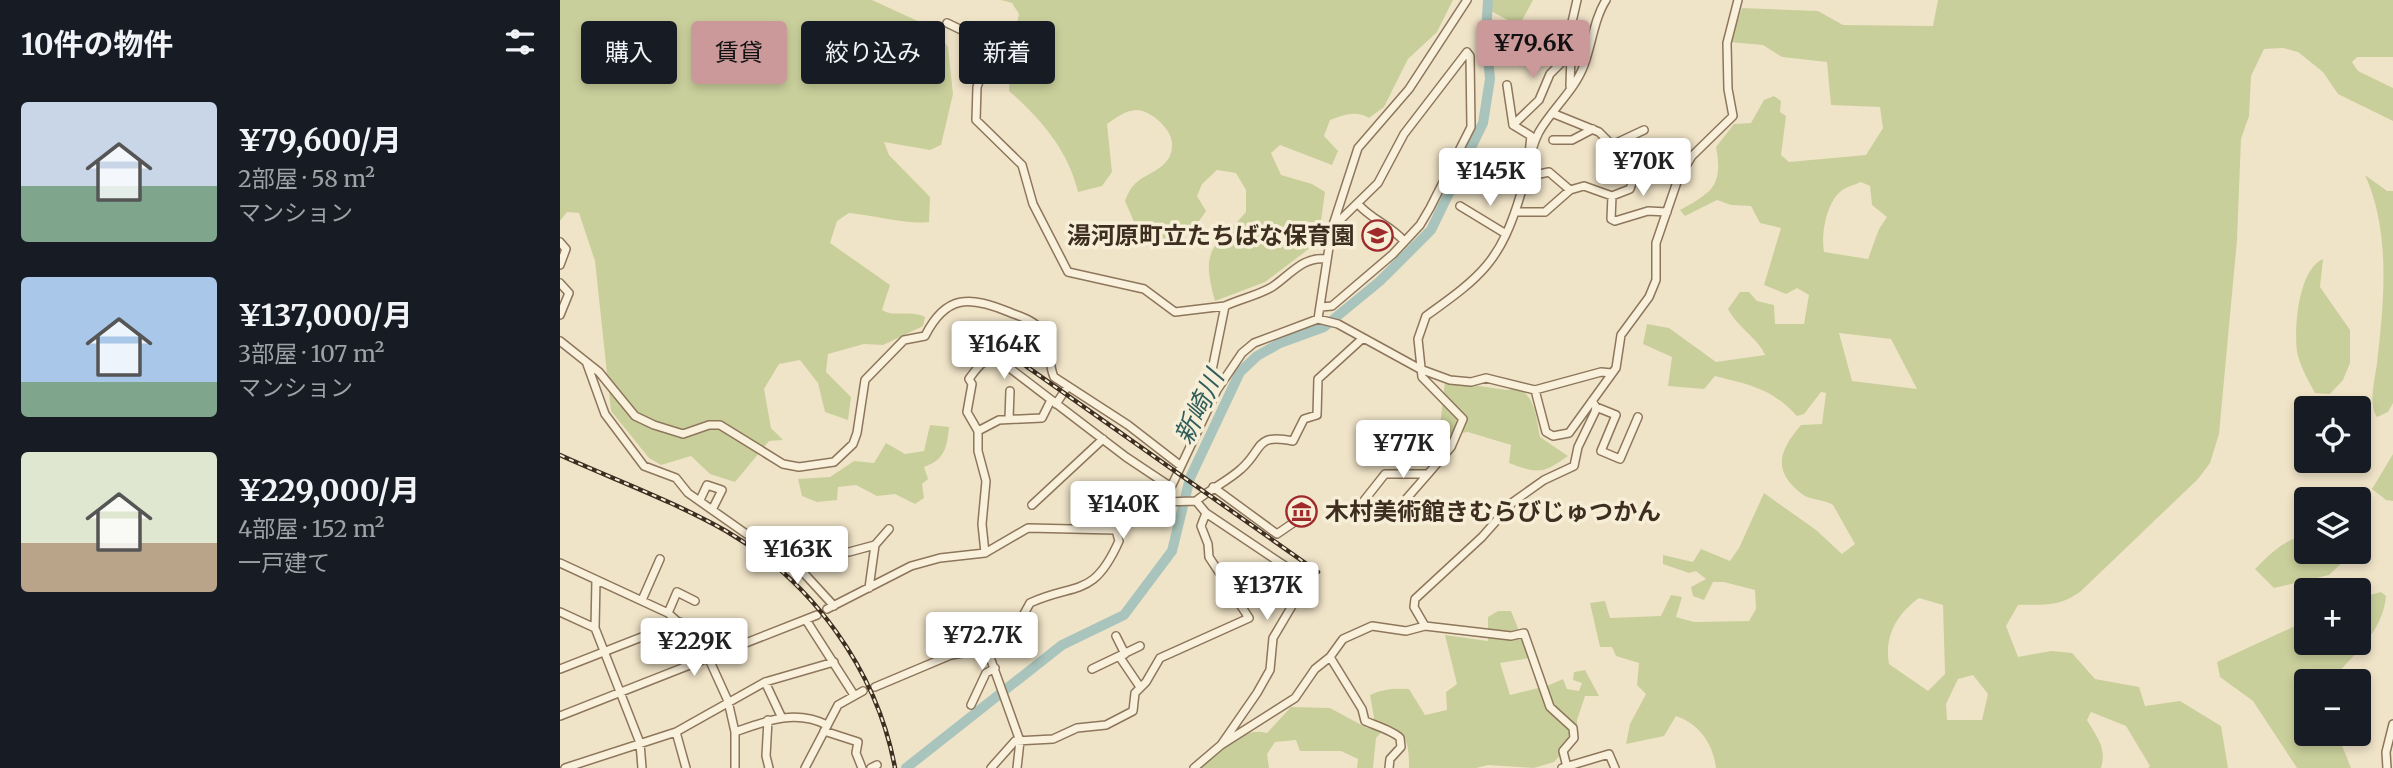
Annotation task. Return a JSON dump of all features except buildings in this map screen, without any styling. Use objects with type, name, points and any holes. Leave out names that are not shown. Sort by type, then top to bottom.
[{"type":"street","points":[[1322,319],[1326,259],[1332,228],[1358,148],[1409,89],[1467,0]]},
{"type":"street","points":[[1569,89],[1572,22],[1577,0]]},
{"type":"street","points":[[1530,156],[1539,133],[1584,66],[1594,39],[1599,11],[1606,0]]},
{"type":"street","points":[[1535,390],[1542,426],[1553,436],[1569,433],[1594,404],[1612,373],[1623,331],[1649,297],[1656,280],[1656,243],[1678,179],[1692,156],[1733,116],[1728,89],[1727,43],[1738,0]]},
{"type":"street","points":[[947,23],[976,37],[987,50],[988,57],[976,87],[976,120],[1022,165],[1033,204],[1068,272],[1143,289],[1175,312],[1225,306],[1270,288],[1301,264],[1315,258],[1326,259]]},
{"type":"street","points":[[1321,307],[1332,306],[1404,241],[1430,208],[1471,127],[1470,56],[1467,52],[1404,134],[1389,157],[1378,183],[1332,228]]},
{"type":"street","points":[[1513,125],[1539,100],[1550,74],[1571,53]]},
{"type":"street","points":[[1507,85],[1513,125]]},
{"type":"street","points":[[1552,113],[1593,129],[1612,145],[1643,130]]},
{"type":"street","points":[[1400,506],[1451,447],[1462,419],[1422,377],[1418,339],[1426,316],[1483,273],[1516,212],[1526,177],[1531,136],[1513,125]]},
{"type":"street","points":[[1553,140],[1572,140],[1593,129]]},
{"type":"street","points":[[1526,177],[1549,172],[1570,190]]},
{"type":"street","points":[[1516,212],[1545,212],[1570,190],[1584,186],[1612,196],[1630,189],[1634,174]]},
{"type":"street","points":[[1612,196],[1611,219],[1615,221],[1648,211],[1667,212]]},
{"type":"street","points":[[1358,204],[1368,215],[1392,227],[1404,241]]},
{"type":"street","points":[[1460,206],[1506,234]]},
{"type":"street","points":[[560,242],[566,249],[560,265]]},
{"type":"street","points":[[560,283],[569,293],[560,315]]},
{"type":"street","points":[[560,341],[599,372],[627,409],[654,425],[683,434],[709,425],[720,425],[783,464],[799,467],[834,462],[853,444],[865,380],[904,341],[925,336],[935,316],[954,304],[983,301],[1032,321],[1046,337],[1052,373],[1128,425],[1181,466]]},
{"type":"street","points":[[1217,390],[1211,375],[1225,306]]},
{"type":"street","points":[[1164,502],[1217,390],[1242,353],[1254,342],[1322,319],[1338,324],[1420,369],[1462,382],[1486,377],[1535,390],[1601,372],[1612,373]]},
{"type":"street","points":[[584,358],[596,382],[605,414],[645,466],[676,478],[688,493],[800,569],[831,608],[911,566],[940,558],[985,553],[1028,528],[1116,530],[1164,502],[1194,501],[1241,469],[1266,439],[1274,437],[1293,441],[1304,419],[1317,415],[1318,379],[1363,338]]},
{"type":"street","points":[[985,553],[982,524],[986,481],[978,451],[978,431],[967,412],[972,384],[969,379],[982,362],[990,359],[1003,363],[1102,439],[1171,487]]},
{"type":"street","points":[[978,431],[987,424],[1009,419],[1042,418],[1068,386]]},
{"type":"street","points":[[1009,419],[1010,391]]},
{"type":"street","points":[[1594,404],[1616,415],[1601,451],[1620,459],[1638,417]]},
{"type":"street","points":[[1424,626],[1414,607],[1415,599],[1482,537],[1513,502],[1544,480],[1574,466],[1594,404]]},
{"type":"street","points":[[1032,505],[1102,439]]},
{"type":"street","points":[[1362,503],[1385,474],[1428,474]]},
{"type":"street","points":[[700,500],[707,485],[722,490],[713,508]]},
{"type":"street","points":[[1213,486],[1277,534],[1293,523]]},
{"type":"street","points":[[1194,501],[1206,513],[1291,570],[1301,580],[1302,589],[1273,638],[1270,670],[1257,694],[1221,744]]},
{"type":"street","points":[[991,768],[1015,741],[1053,739],[1077,728],[1106,725],[1133,711],[1133,698],[1146,682],[1153,664],[1160,658],[1249,618],[1209,557],[1208,544],[1201,526],[1206,513]]},
{"type":"street","points":[[775,550],[834,553],[860,551],[874,545],[889,529]]},
{"type":"street","points":[[875,687],[951,656],[987,649],[1015,630],[1030,603],[1079,590],[1092,583],[1119,541],[1116,530]]},
{"type":"street","points":[[869,588],[874,545]]},
{"type":"street","points":[[642,600],[660,559]]},
{"type":"street","points":[[560,563],[668,612],[712,656],[735,732],[735,768]]},
{"type":"street","points":[[596,580],[595,628],[640,743],[642,768]]},
{"type":"street","points":[[668,612],[677,592],[695,601]]},
{"type":"street","points":[[560,612],[595,628]]},
{"type":"street","points":[[560,716],[817,615]]},
{"type":"street","points":[[806,620],[854,695]]},
{"type":"street","points":[[560,669],[680,622]]},
{"type":"street","points":[[1194,768],[1221,744],[1295,698],[1315,668],[1331,657],[1343,639],[1372,626],[1406,631],[1424,626],[1462,633],[1511,636],[1524,633],[1552,711],[1573,728],[1574,738],[1563,751],[1565,767],[1609,754],[1615,768]]},
{"type":"street","points":[[1116,636],[1122,655],[1140,687]]},
{"type":"street","points":[[1092,669],[1140,646]]},
{"type":"street","points":[[987,649],[1020,741],[1017,768]]},
{"type":"street","points":[[1331,657],[1362,709],[1365,721],[1377,729],[1392,731],[1400,738],[1401,747],[1390,759],[1389,768]]},
{"type":"street","points":[[565,768],[676,732],[765,682],[834,662]]},
{"type":"street","points":[[971,705],[986,673],[995,668]]},
{"type":"street","points":[[765,682],[780,716]]},
{"type":"street","points":[[807,768],[838,705],[863,691]]},
{"type":"street","points":[[735,732],[780,716],[815,719],[825,728],[858,743],[856,752],[862,768]]},
{"type":"street","points":[[768,720],[766,756],[769,768]]},
{"type":"street","points":[[2387,768],[2386,752],[2393,724]]},
{"type":"street","points":[[676,732],[686,768]]},
{"type":"green space","points":[[560,0],[872,0],[918,21],[801,21],[801,84],[945,84],[945,43],[948,47],[953,94],[941,145],[930,150],[884,142],[889,155],[930,197],[929,222],[901,221],[849,213],[837,221],[830,243],[890,285],[882,310],[920,315],[925,317],[923,326],[883,345],[864,344],[828,354],[826,372],[851,397],[848,420],[825,412],[818,383],[800,360],[779,364],[764,389],[771,428],[783,440],[769,441],[735,482],[710,474],[691,456],[661,465],[649,458],[611,411],[595,261],[579,213],[567,212],[560,221]]},
{"type":"green space","points":[[1001,0],[1453,0],[1437,32],[1408,59],[1384,107],[1369,118],[1354,114],[1330,120],[1324,136],[1338,151],[1332,165],[1280,145],[1271,153],[1281,175],[1312,184],[1325,192],[1318,242],[1265,282],[1215,301],[1209,270],[1212,250],[1246,212],[1246,190],[1236,173],[1217,170],[1202,184],[1197,196],[1206,211],[1193,230],[1164,239],[1135,224],[1125,201],[1138,181],[1168,160],[1172,145],[1169,133],[1160,122],[1148,113],[1136,110],[1124,113],[1107,124],[1112,172],[1102,186],[1078,192],[1068,162],[1052,136],[1009,91],[1009,84],[1055,84],[1055,21],[1018,21],[1019,14],[1012,3]]},
{"type":"green space","points":[[1491,0],[1533,0],[1519,26],[1491,11]]},
{"type":"green space","points":[[1938,0],[2393,0],[2393,57],[2357,57],[2352,62],[2358,71],[2393,88],[2393,121],[2338,94],[2323,72],[2298,52],[2283,48],[2264,49],[2251,76],[2249,116],[2241,139],[2237,240],[2219,434],[2210,463],[2198,479],[2081,591],[2058,603],[2018,605],[2006,626],[2018,657],[2051,651],[2072,653],[2095,679],[2139,687],[2145,706],[2180,701],[2221,726],[2228,768],[2148,768],[2150,766],[2126,726],[2091,712],[2087,720],[2102,749],[2101,768],[1716,768],[1712,750],[1704,736],[1692,724],[1676,716],[1664,736],[1626,744],[1630,724],[1646,694],[1637,685],[1639,663],[1616,656],[1612,647],[1600,647],[1590,603],[1605,601],[1610,618],[1661,616],[1671,595],[1682,597],[1676,617],[1694,622],[1749,621],[1756,609],[1755,590],[1713,582],[1704,600],[1693,596],[1691,587],[1706,579],[1696,571],[1689,573],[1663,564],[1663,555],[1693,562],[1701,549],[1730,561],[1739,548],[1764,493],[1816,530],[1842,554],[1855,544],[1833,505],[1802,494],[1786,477],[1783,468],[1784,451],[1801,425],[1822,424],[1826,393],[1821,392],[1804,414],[1797,416],[1769,393],[1715,376],[1704,389],[1668,386],[1672,357],[1643,344],[1647,324],[1669,328],[1716,362],[1765,355],[1728,309],[1740,292],[1749,292],[1757,301],[1774,305],[1775,324],[1804,324],[1809,295],[1797,288],[1786,294],[1764,285],[1781,228],[1760,223],[1751,206],[1731,205],[1717,200],[1685,216],[1680,210],[1699,199],[1712,187],[1718,171],[1716,147],[1734,124],[1751,123],[1764,100],[1774,96],[1781,101],[1780,112],[1786,116],[1781,155],[1789,162],[1866,155],[1883,128],[1880,107],[1831,105],[1827,62],[1782,57],[1763,45],[1730,42],[1742,8],[1818,11],[1843,25],[1933,26]],"holes":[[[1861,182],[1870,186],[1872,205],[1887,217],[1879,229],[1868,259],[1824,252],[1823,237],[1828,212],[1835,197],[1847,187]],[[1839,333],[1891,339],[1917,389],[1852,381]],[[1919,598],[1943,605],[1945,674],[1928,691],[1889,664],[1890,635],[1911,604]],[[1973,675],[1988,694],[1982,720],[1947,720],[1946,704],[1958,679]]]},
{"type":"green space","points":[[2365,175],[2387,191],[2393,191],[2393,403],[2388,412],[2377,417],[2373,398],[2382,316],[2382,244],[2379,220]]},
{"type":"green space","points":[[2323,259],[2320,287],[2350,330],[2350,363],[2343,380],[2330,394],[2315,393],[2304,373],[2296,342],[2297,315],[2303,287],[2315,265]]},
{"type":"green space","points":[[1445,381],[1507,390],[1518,388],[1532,403],[1540,437],[1568,456],[1546,469],[1527,469],[1509,463],[1511,445],[1468,432],[1439,436]]},
{"type":"green space","points":[[930,425],[949,427],[947,441],[941,457],[924,467],[928,479],[922,484],[924,498],[915,504],[895,494],[877,496],[856,485],[838,487],[837,500],[817,502],[802,496],[798,479],[830,477],[854,461],[874,463],[886,443],[905,454],[924,451]]},
{"type":"green space","points":[[2393,454],[2393,501],[2386,500],[2372,489]]},
{"type":"green space","points":[[2294,539],[2294,564],[2341,564],[2329,575],[2294,578],[2294,583],[2274,588],[2255,569],[2284,544]]},
{"type":"green space","points":[[2381,592],[2386,596],[2384,609],[2371,635],[2371,595]]},
{"type":"green space","points":[[1498,611],[1511,611],[1530,658],[1500,663],[1510,695],[1563,679],[1567,689],[1579,691],[1582,683],[1573,680],[1574,672],[1585,670],[1599,696],[1585,696],[1577,720],[1578,736],[1554,762],[1534,768],[1488,765],[1476,768],[1409,768],[1406,741],[1399,732],[1387,726],[1376,738],[1373,768],[1357,768],[1358,759],[1341,751],[1300,751],[1296,740],[1275,742],[1267,754],[1269,768],[1192,768],[1246,734],[1267,733],[1291,707],[1330,708],[1367,728],[1374,718],[1370,695],[1384,690],[1409,689],[1425,715],[1447,710],[1446,692],[1457,684],[1445,635],[1488,641],[1488,617]]},
{"type":"green space","points":[[2294,627],[2294,655],[2354,655],[2342,669],[2294,669],[2294,746],[2342,746],[2351,768],[2297,768],[2253,701],[2220,677],[2217,662]]},
{"type":"waterway","name":"新崎川","points":[[906,768],[1062,645],[1124,615],[1172,551],[1190,478],[1240,372],[1257,356],[1280,343],[1324,327],[1380,281],[1431,230],[1483,123],[1490,79],[1486,34],[1488,0]]},
{"type":"railway","points":[[996,345],[1318,572]]},
{"type":"railway","points":[[560,455],[706,520],[757,552],[786,575],[813,602],[856,663],[873,697],[895,768]]},
{"type":"place","name":"湯河原町立たちばな保育園","points":[[1378,236]]},
{"type":"place","name":"木村美術館きむらびじゅつかん","points":[[1302,512]]}]
